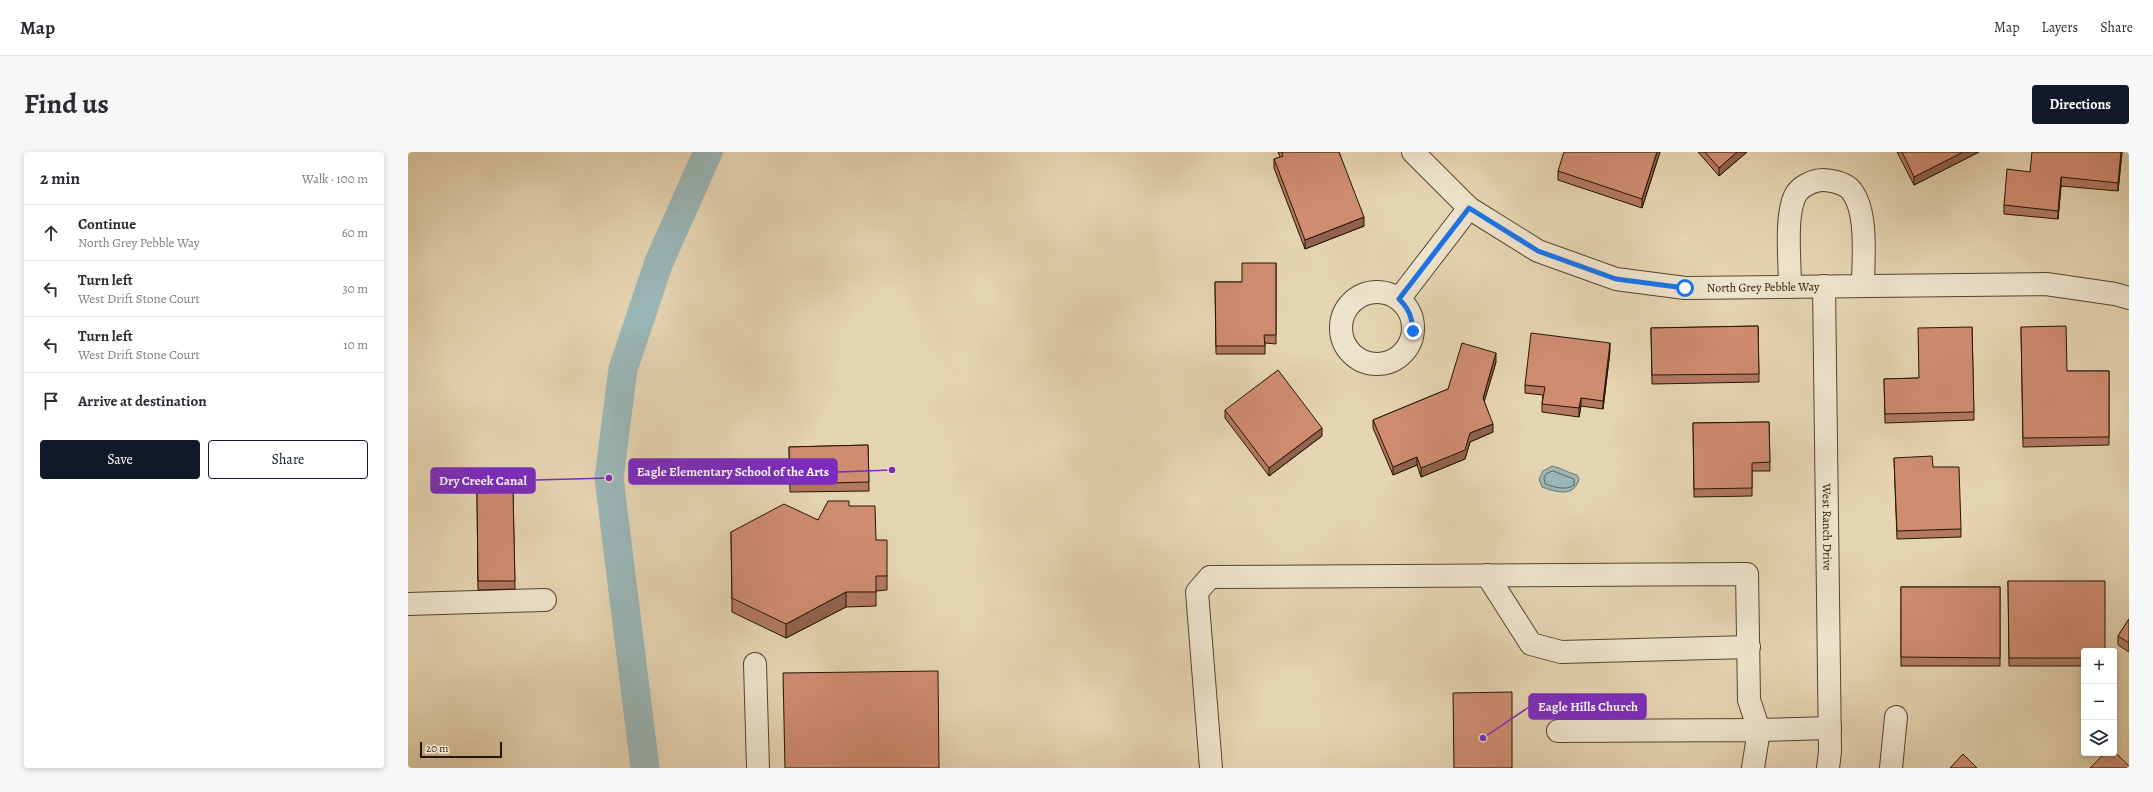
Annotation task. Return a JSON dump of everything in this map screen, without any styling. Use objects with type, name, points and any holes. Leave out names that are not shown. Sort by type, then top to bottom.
[{"type":"street","name":"North Grey Pebble Way","points":[[1412,152],[1469,208],[1538,251],[1616,279],[1685,288],[2046,284],[2115,294],[2129,298]]},
{"type":"street","points":[[1790,287],[1790,211],[1796,194],[1808,183],[1822,180],[1836,182],[1849,188],[1858,203],[1862,218],[1864,286]]},
{"type":"street","points":[[1399,299],[1469,208]]},
{"type":"street","name":"West Ranch Drive","points":[[1824,286],[1830,728],[1828,768]]},
{"type":"street","points":[[1211,768],[1197,592],[1210,577],[1747,574],[1749,700],[1760,730],[1753,768]]},
{"type":"street","points":[[1486,575],[1531,644],[1561,652],[1748,648]]},
{"type":"street","points":[[408,604],[545,600]]},
{"type":"street","points":[[755,664],[758,768]]},
{"type":"street","points":[[1891,768],[1896,717]]},
{"type":"street","points":[[1558,730],[1760,730],[1830,728]]},
{"type":"water","points":[[1552,466],[1577,475],[1579,479],[1577,485],[1573,489],[1564,492],[1553,491],[1542,487],[1539,479],[1543,471]]},
{"type":"building","points":[[1282,152],[1339,152],[1364,217],[1305,240],[1274,159],[1283,156]]},
{"type":"building","points":[[1564,152],[1657,152],[1642,199],[1558,171]]},
{"type":"building","points":[[1705,152],[1737,152],[1719,168]]},
{"type":"building","points":[[1902,152],[1963,152],[1914,177]]},
{"type":"building","points":[[2032,152],[2121,152],[2118,183],[2061,177],[2058,211],[2004,205],[2007,169],[2030,172]]},
{"type":"building","points":[[1242,263],[1276,263],[1276,335],[1264,335],[1265,346],[1216,346],[1215,282],[1242,282]]},
{"type":"building","points":[[1758,326],[1759,374],[1652,375],[1651,328]]},
{"type":"building","points":[[2066,326],[2067,371],[2109,371],[2109,437],[2023,438],[2021,327]]},
{"type":"building","points":[[1972,327],[1974,412],[1885,414],[1884,379],[1919,378],[1918,328]]},
{"type":"building","points":[[1531,333],[1610,343],[1603,401],[1581,398],[1579,408],[1542,404],[1545,387],[1525,385]]},
{"type":"building","points":[[1462,343],[1496,353],[1483,398],[1493,424],[1470,433],[1465,450],[1421,468],[1417,457],[1393,467],[1373,420],[1448,389]]},
{"type":"building","points":[[1278,370],[1322,428],[1269,468],[1225,410]]},
{"type":"building","points":[[1769,422],[1770,462],[1752,463],[1752,488],[1694,489],[1693,423]]},
{"type":"building","points":[[868,445],[869,482],[790,484],[789,447]]},
{"type":"building","points":[[1932,456],[1933,467],[1959,467],[1961,529],[1897,531],[1894,458]]},
{"type":"building","points":[[513,492],[515,581],[478,581],[477,493]]},
{"type":"building","points":[[828,501],[849,501],[849,506],[875,506],[876,540],[887,540],[887,576],[876,576],[876,592],[846,592],[786,624],[732,598],[731,532],[784,504],[818,520]]},
{"type":"building","points":[[2008,581],[2105,581],[2105,648],[2081,648],[2081,658],[2009,658]]},
{"type":"building","points":[[1901,587],[2000,587],[2000,658],[1901,657]]},
{"type":"building","points":[[2129,619],[2129,643],[2118,636]]},
{"type":"building","points":[[938,671],[939,768],[785,768],[783,673]]},
{"type":"building","points":[[1512,692],[1512,768],[1454,768],[1453,693]]},
{"type":"building","points":[[1963,754],[1977,768],[1950,768]]},
{"type":"building","points":[[2117,754],[2129,766],[2129,768],[2090,768],[2102,756],[2117,756]]},
{"type":"waterway","points":[[645,768],[609,478],[623,369],[659,262],[708,152]]},
{"type":"place","name":"Eagle Elementary School of the Arts","points":[[892,470]]},
{"type":"place","name":"Dry Creek Canal","points":[[609,478]]},
{"type":"place","name":"Eagle Hills Church","points":[[1483,738]]},
{"type":"route","points":[[1413,331],[1412,319],[1407,308],[1399,299],[1469,208],[1538,251],[1616,279],[1685,288]]}]
